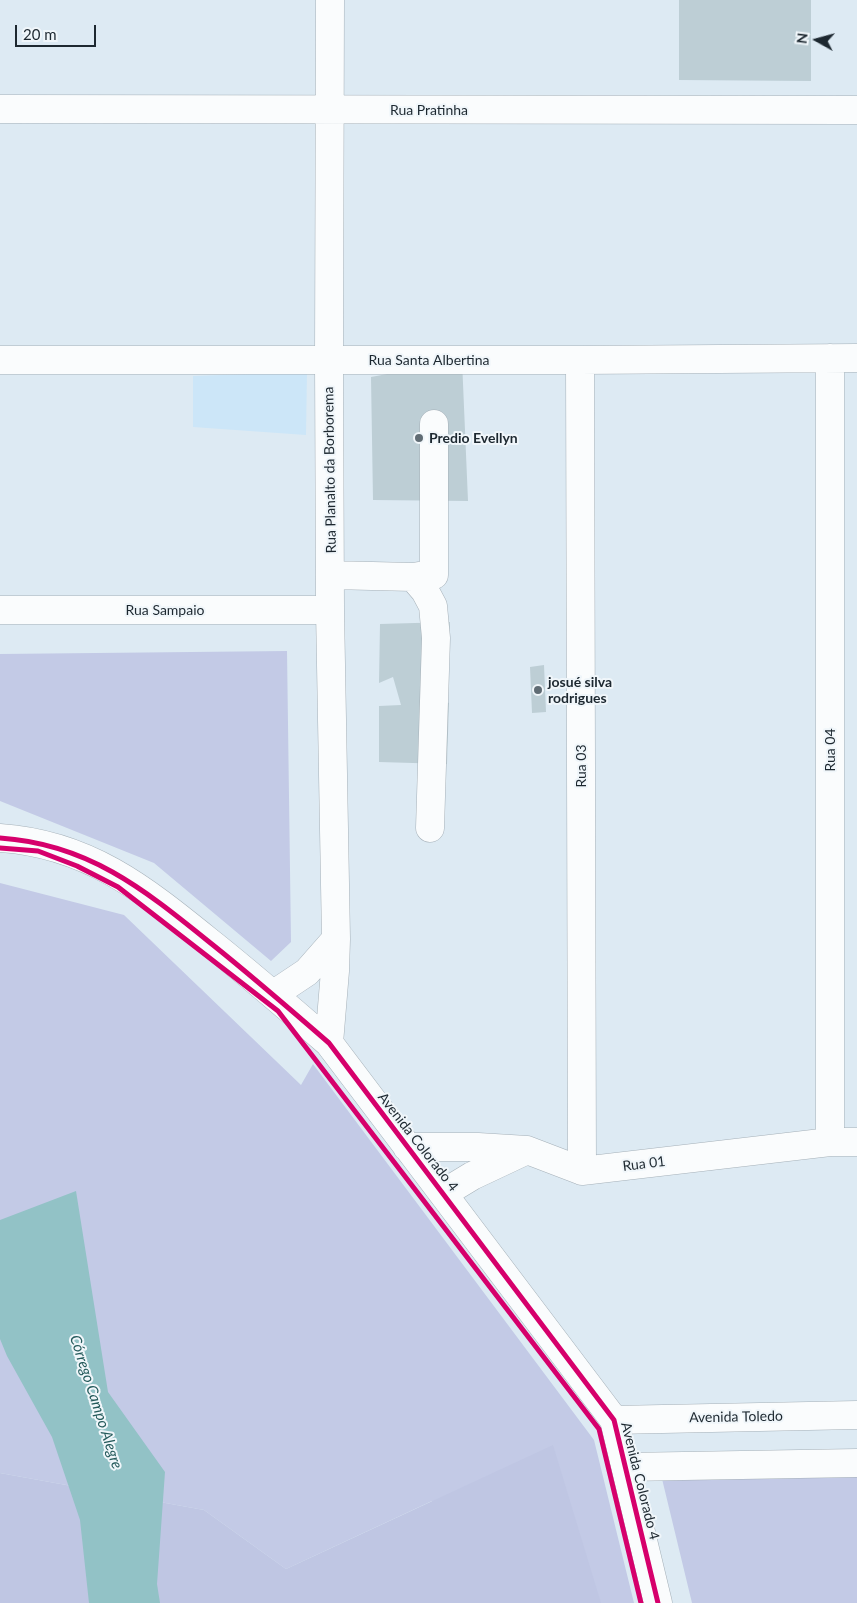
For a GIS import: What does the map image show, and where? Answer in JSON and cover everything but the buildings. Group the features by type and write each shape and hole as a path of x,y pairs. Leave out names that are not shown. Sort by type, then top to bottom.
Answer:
{"street":[{"name":"Rua Planalto da Borborema","path":"329,1043 336,939 330,610 330,0"},
{"name":"Rua Pratinha","path":"0,110 857,110"},
{"name":"Rua 04","path":"830,358 830,1142"},
{"name":"Rua Santa Albertina","path":"0,360 857,358"},
{"name":"Rua 03","path":"580,360 582,1171"},
{"path":"331,575 413,577 434,575 434,424"},
{"path":"413,577 425,591 433,606 436,638 430,828"},
{"name":"Rua Sampaio","path":"0,610 330,610"},
{"name":"Avenida Colorado 4","path":"0,838 36,842 75,853 124,877 178,917 274,994 329,1043 614,1420 658,1603"},
{"path":"274,994 307,972 336,939"},
{"name":"Rua 01","path":"407,1147 478,1147 527,1150 582,1171 830,1142 857,1142"},
{"path":"444,1193 480,1172 527,1150"},
{"name":"Avenida Toledo","path":"614,1420 857,1415"},
{"path":"626,1467 857,1463"}],"shaded area":[{"path":"307,372 306,435 193,427 193,376"},
{"path":"287,651 291,942 271,961 154,863 0,801 0,654"},
{"path":"0,883 124,915 301,1085 313,1064 594,1440 634,1603 461,1603 432,1501 286,1569 204,1510 0,1473"},
{"path":"553,1445 601,1603 0,1603 0,1473 204,1510 286,1569"},
{"path":"857,1452 857,1603 692,1603 656,1454"}],"water":[{"name":"Córrego Campo Alegre","path":"76,1191 108,1392 165,1472 157,1584 160,1603 89,1603 80,1520 52,1437 7,1356 0,1339 0,1220"}],"cycle path":[{"path":"0,838 32,842 62,850 89,860 140,889 257,981 329,1043 614,1420 658,1603"},
{"path":"0,848 38,851 77,866 118,887 278,1011 599,1429 641,1603"}],"place":[{"name":"Predio Evellyn","path":"419,438"},
{"name":"josué silva rodrigues","path":"538,690"}]}
